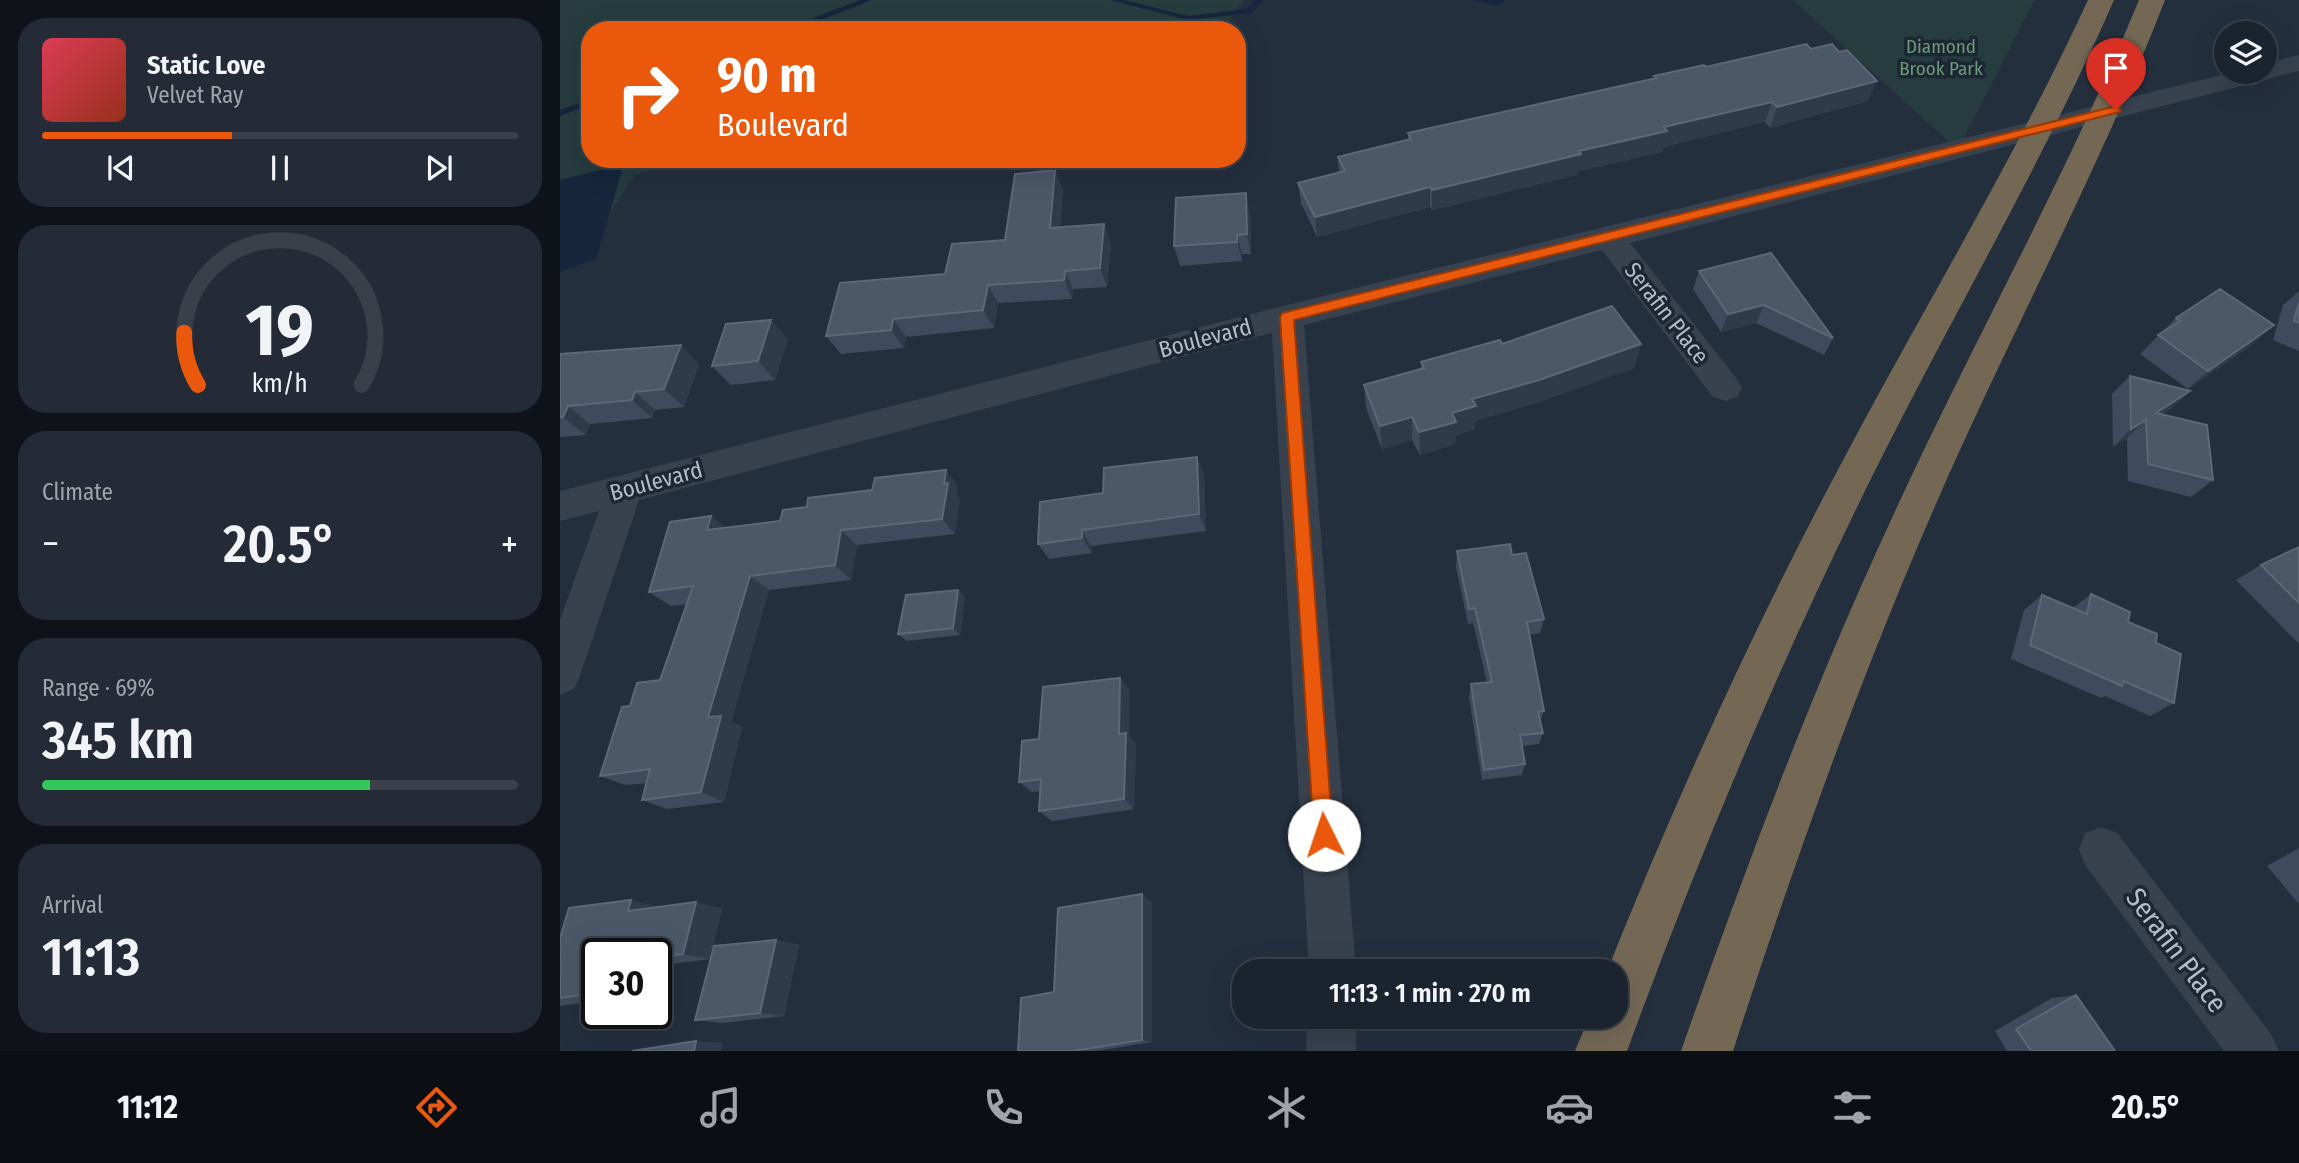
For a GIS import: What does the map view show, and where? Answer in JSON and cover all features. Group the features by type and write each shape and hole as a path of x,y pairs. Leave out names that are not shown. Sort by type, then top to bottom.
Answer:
{"highway":[{"path":"1628,984 1706,789 1777,634 1872,441 2068,74 2101,0"},
{"path":"1707,1051 1783,839 1894,556 1944,446 2116,90 2152,0"},
{"path":"1601,1051 1610,1029"}],"street":[{"name":"Boulevard","path":"560,506 1287,317 2299,63"},
{"name":"Serafin Place","path":"1609,238 1725,388"},
{"path":"1287,317 1332,959"},
{"path":"560,676 625,489"},
{"name":"Serafin Place","path":"2101,849 2254,1051"},
{"path":"1331,1051 1332,1029"}],"green space":[{"path":"560,0 1244,0 1229,21 581,21 581,168 656,168 634,176 580,258 560,265"},
{"name":"Diamond Brook Park","path":"1793,0 2034,0 1958,150"}],"water":[{"path":"608,168 623,168 596,259 560,272 560,180"}],"building":[{"path":"1806,44 1811,49 1832,44 1839,52 1847,50 1877,81 1777,107 1772,102 1664,127 1667,131 1579,151 1581,154 1432,190 1430,187 1315,217 1298,183 1345,171 1338,157 1411,139 1408,133"},
{"path":"1055,170 1050,228 1104,224 1100,268 1065,271 1064,280 988,285 983,310 893,319 891,330 826,336 840,283 945,274 952,244 1005,240 1015,174"},
{"path":"1246,193 1247,234 1237,235 1237,242 1174,246 1176,198"},
{"path":"1771,253 1833,338 1764,305 1728,314 1699,271"},
{"path":"2220,289 2274,325 2208,371 2158,335 2180,321 2176,318"},
{"path":"2299,303 2299,323 2294,321"},
{"path":"1612,306 1641,344 1539,380 1472,399 1476,406 1452,413 1456,422 1419,432 1412,417 1380,426 1364,385 1424,368 1421,362 1500,340 1502,344"},
{"path":"771,320 758,361 712,366 726,324"},
{"path":"681,345 664,389 635,392 632,400 568,406 563,417 560,417 560,354"},
{"path":"2130,376 2190,391 2156,413 2207,425 2213,480 2148,464 2146,420 2131,429"},
{"path":"1197,457 1199,514 1082,530 1082,538 1038,544 1040,502 1103,493 1104,468"},
{"path":"946,470 944,484 948,483 942,519 841,530 835,565 750,576 708,717 721,716 701,792 642,800 650,769 600,776 622,707 630,706 637,683 660,680 693,586 649,592 670,522 711,516 707,530 780,521 783,510 807,507 808,498 872,490 875,478"},
{"path":"1510,544 1512,555 1526,553 1544,619 1527,622 1544,711 1538,712 1543,733 1520,735 1525,764 1484,770 1471,684 1492,682 1475,608 1469,609 1457,551"},
{"path":"2299,547 2299,603 2261,565"},
{"path":"958,590 953,628 898,634 906,595"},
{"path":"2091,594 2130,612 2128,622 2157,634 2156,643 2181,654 2174,703 2123,681 2122,686 2030,645 2042,595 2087,614"},
{"path":"1120,678 1119,734 1126,733 1124,799 1039,811 1041,779 1019,782 1022,741 1039,739 1043,687"},
{"path":"1142,894 1142,1040 1073,1051 1018,1051 1021,998 1054,992 1058,908"},
{"path":"631,900 628,911 696,902 683,954 672,955 672,938 581,938 581,995 560,998 560,938 569,908"},
{"path":"776,940 760,1013 695,1020 714,946"},
{"path":"2076,995 2115,1051 2031,1051 2016,1029"},
{"path":"696,1041 694,1051 632,1051"}],"waterway":[{"path":"811,21 868,0"},
{"path":"1114,0 1188,18 1249,11 1259,0"},
{"path":"1476,0 1496,3 1502,0"},
{"path":"560,113 581,105"}],"route":[{"path":"1324,835 1287,317 2116,110"}]}
